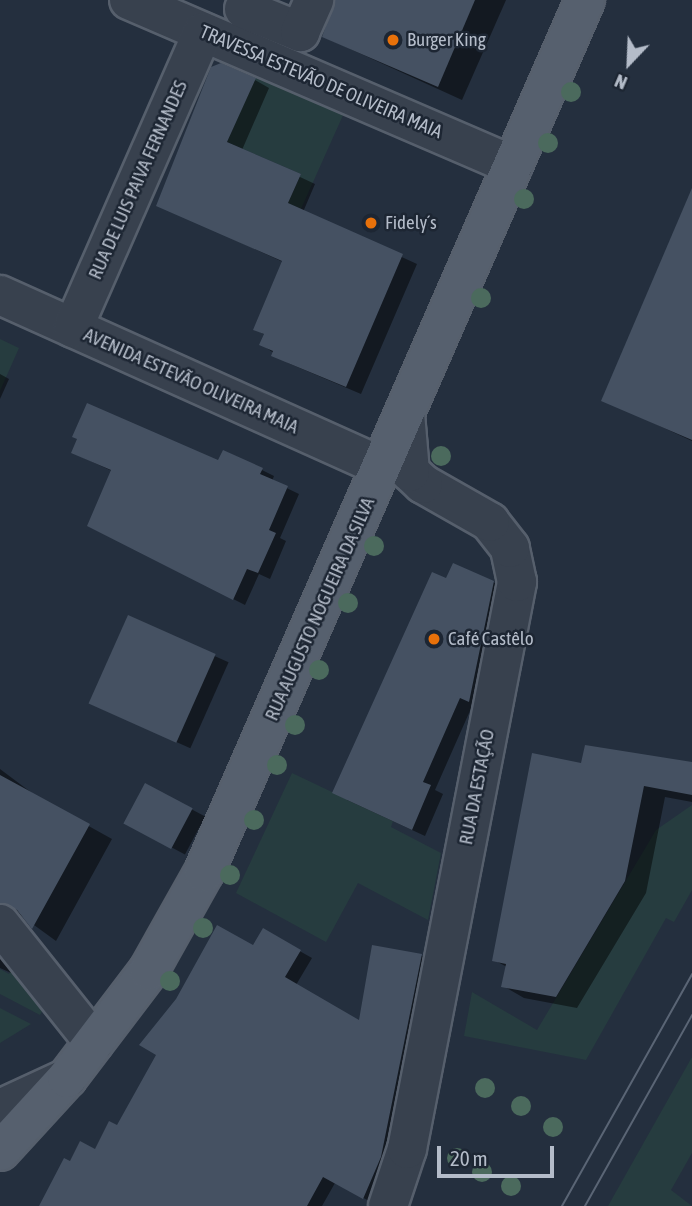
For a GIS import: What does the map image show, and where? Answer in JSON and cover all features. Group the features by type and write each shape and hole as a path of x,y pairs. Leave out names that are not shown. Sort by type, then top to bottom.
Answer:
{"main road":[{"name":"RUA AUGUSTO NOGUEIRA DA SILVA","path":"0,1151 66,1078 149,970 204,872 580,14 606,0"}],"street":[{"name":"TRAVESSA ESTEVÃO DE OLIVEIRA MAIA","path":"129,0 513,165"},
{"path":"244,9 300,32 314,0"},
{"name":"RUA DE LUIS PAIVA FERNANDES","path":"73,328 203,32"},
{"name":"AVENIDA ESTEVÃO OLIVEIRA MAIA","path":"0,295 382,467"},
{"name":"RUA DA ESTAÇÃO","path":"388,1206 407,1149 516,582 510,548 490,522 423,484 410,471 405,414"},
{"path":"0,924 94,1042"},
{"path":"0,1109 66,1078"}],"green space":[{"path":"256,76 344,113 301,209 288,203 301,174 227,142"},
{"path":"0,339 19,348 0,391"},
{"path":"292,773 393,821 391,827 441,853 428,920 358,883 326,942 236,893"},
{"path":"692,805 692,890 674,922 666,918 586,1060 464,1036 472,992 537,1030 656,830"},
{"path":"14,964 45,1007 40,1015 0,994 0,969 9,974"},
{"path":"0,1008 31,1024 0,1043"},
{"path":"692,1057 692,1153 671,1190 692,1206 608,1206"}],"building":[{"name":"Burger King","path":"335,0 475,0 438,87 322,37"},
{"path":"221,63 256,78 227,142 301,174 288,203 403,254 346,387 271,356 273,351 259,345 264,334 253,330 282,261 156,206 211,67"},
{"path":"692,188 692,440 601,401"},
{"path":"87,403 218,460 223,450 263,468 260,474 288,486 269,530 276,533 258,573 247,569 233,600 87,526 111,470 71,453 77,439 72,437"},
{"path":"453,563 494,581 469,702 460,698 423,782 431,785 412,830 332,793 432,572 446,578"},
{"path":"128,615 216,654 176,743 89,704"},
{"path":"585,745 692,762 692,795 644,786 625,881 556,997 501,987 506,964 492,961 532,753 581,763"},
{"path":"0,775 90,824 32,929 17,910 0,903"},
{"path":"145,783 193,808 171,849 123,824"},
{"path":"217,925 253,945 263,928 301,950 285,977 359,1020 372,945 422,954 381,1157 363,1199 323,1177 307,1206 39,1206 64,1158 70,1161 80,1141 95,1149 109,1121 117,1125 156,1055 139,1045 176,999"}],"tram line":[{"path":"562,1206 692,974"},
{"path":"585,1206 692,1015"}],"place":[{"name":"Burger King","path":"393,40"},
{"name":"Fidely´s","path":"371,223"},
{"name":"Café Castêlo","path":"434,639"}]}
